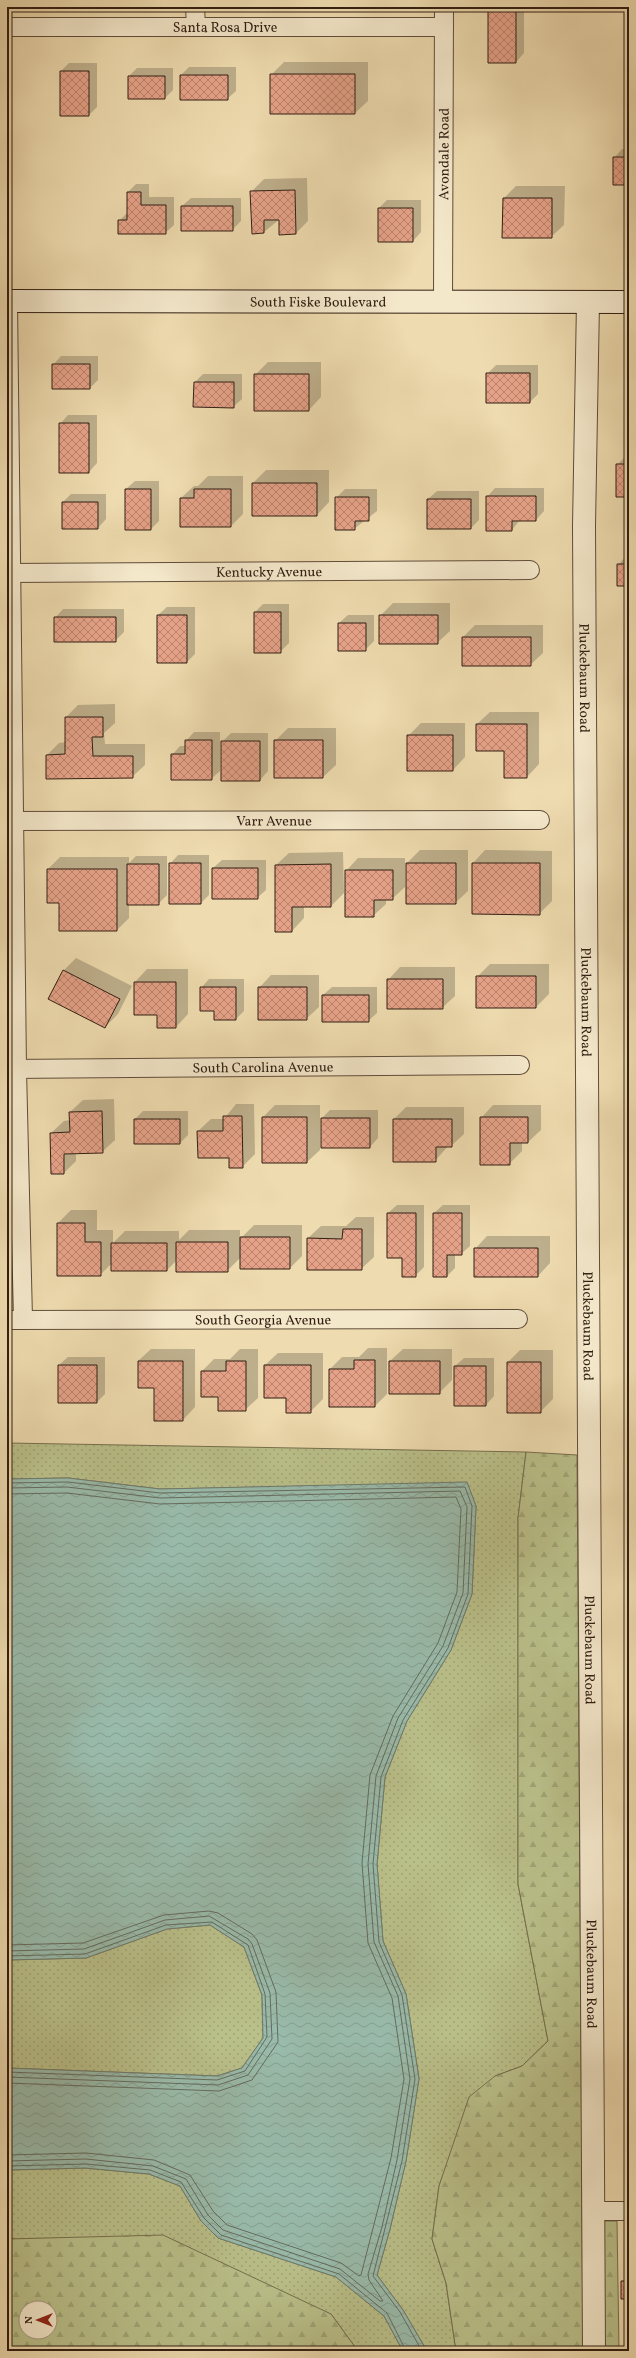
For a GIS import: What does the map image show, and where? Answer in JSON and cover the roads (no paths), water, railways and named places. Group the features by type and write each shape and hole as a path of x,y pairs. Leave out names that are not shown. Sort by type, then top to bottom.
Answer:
{"street":[{"path":"196,7 196,27"},
{"name":"Avondale Road","path":"443,302 444,7"},
{"name":"Santa Rosa Drive","path":"7,27 444,27"},
{"path":"7,301 15,1320"},
{"name":"South Fiske Boulevard","path":"7,301 629,302"},
{"name":"Pluckebaum Road","path":"588,302 584,534 592,2211 594,2351"},
{"name":"Kentucky Avenue","path":"10,573 530,570"},
{"name":"Varr Avenue","path":"11,821 540,820"},
{"name":"South Carolina Avenue","path":"12,1070 520,1065"},
{"name":"South Georgia Avenue","path":"15,1320 518,1320"},
{"path":"592,2211 629,2211"}],"water":[{"path":"68,1478 160,1489 467,1482 476,1506 472,1594 451,1650 407,1721 385,1777 377,1864 383,1941 406,1994 419,2079 406,2161 390,2229 377,2275 403,2310 427,2351 403,2351 384,2316 336,2277 218,2238 201,2221 180,2186 149,2174 85,2168 7,2170 7,2068 217,2076 242,2068 263,2038 262,1995 244,1947 210,1925 167,1929 86,1958 7,1960 7,1479"}]}
